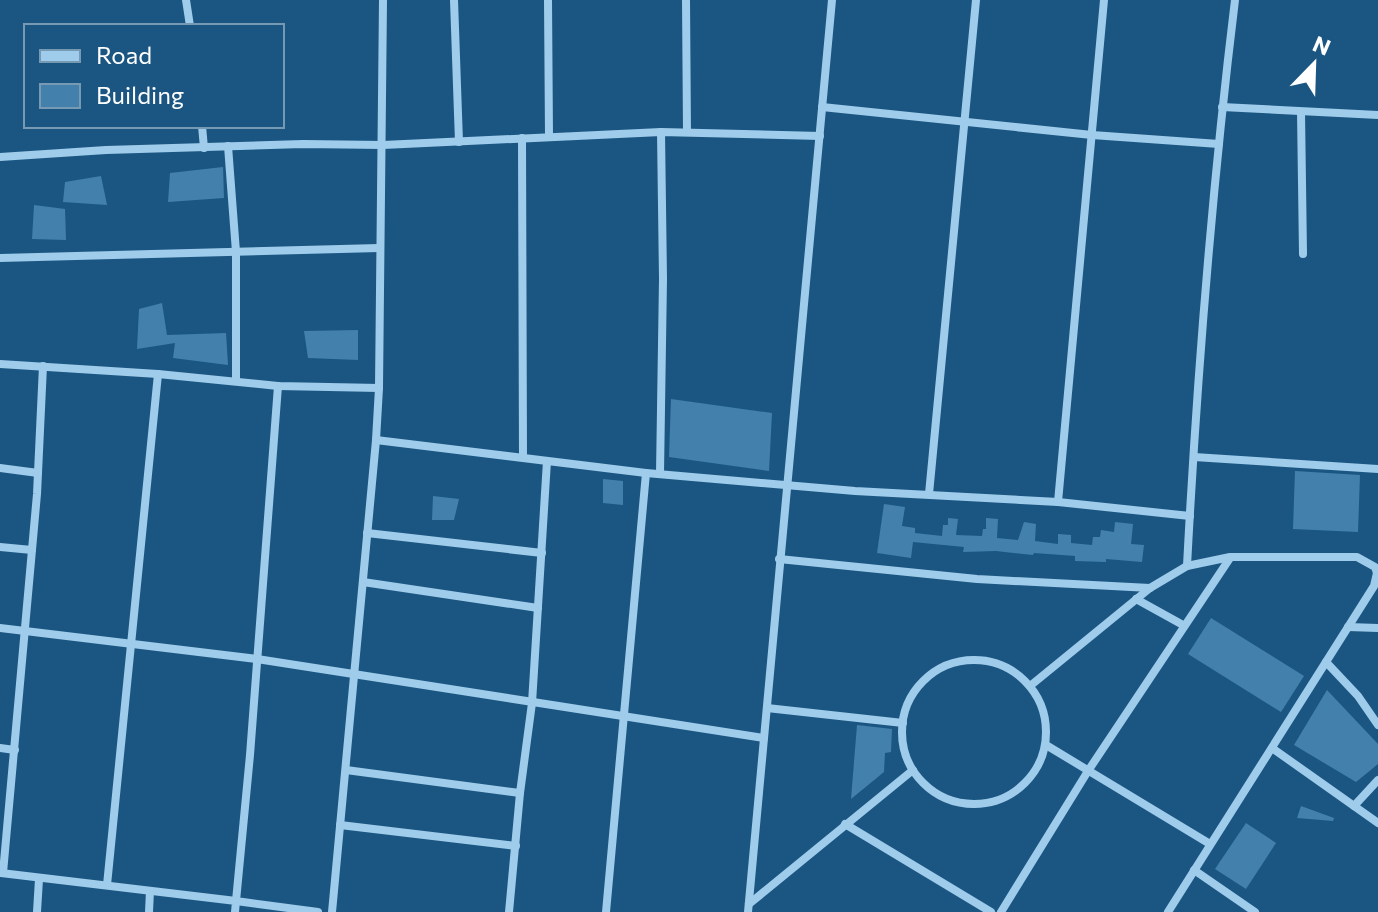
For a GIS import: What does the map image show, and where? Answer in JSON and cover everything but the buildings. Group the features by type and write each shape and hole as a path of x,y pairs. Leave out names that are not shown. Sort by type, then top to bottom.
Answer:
{"street":[{"path":"186,0 190,24"},
{"path":"332,912 379,388 383,0"},
{"path":"454,0 459,142"},
{"path":"548,0 549,136"},
{"path":"686,0 687,132"},
{"path":"749,908 832,0"},
{"path":"929,494 976,0"},
{"path":"1058,502 1104,0"},
{"path":"1187,566 1222,107 1235,0"},
{"path":"822,107 1092,135 1219,144"},
{"path":"1222,107 1378,115"},
{"path":"1301,112 1303,254"},
{"path":"202,128 204,148"},
{"path":"660,473 663,279 661,132"},
{"path":"0,157 106,150 383,145 661,132 820,136"},
{"path":"522,138 523,457"},
{"path":"228,146 236,252 236,381"},
{"path":"0,258 379,248"},
{"path":"0,364 158,374 278,386 379,388"},
{"path":"43,366 26,631 2,873 318,912"},
{"path":"107,885 158,374"},
{"path":"235,912 278,386"},
{"path":"376,440 646,473 855,491 1058,502 1190,516"},
{"path":"1194,457 1378,469"},
{"path":"509,912 532,703 547,461"},
{"path":"0,468 38,473"},
{"path":"606,912 646,473"},
{"path":"367,533 542,553"},
{"path":"0,547 32,550"},
{"path":"1001,912 1088,771 1230,557"},
{"path":"1030,686 1150,588 1187,566 1230,557 1357,557 1377,565 1374,586 1168,912"},
{"path":"779,559 977,579 1150,588"},
{"path":"363,582 538,608"},
{"path":"1136,599 1183,625"},
{"path":"1348,627 1378,628"},
{"path":"0,628 257,659 764,738"},
{"path":"982,660 1017,673 1030,686 1044,714 1046,745 1039,765 1026,783 1009,796 988,803 967,804 946,798 927,787 913,770 904,747 903,723 907,705 929,675 945,666 982,660"},
{"path":"1326,662 1358,696 1378,725"},
{"path":"767,708 903,723"},
{"path":"1046,745 1210,844"},
{"path":"0,748 15,750"},
{"path":"1272,748 1378,823"},
{"path":"346,770 520,793"},
{"path":"749,908 845,824 913,770"},
{"path":"1354,806 1378,780"},
{"path":"845,824 991,912"},
{"path":"340,825 516,846"},
{"path":"1194,870 1255,912"},
{"path":"37,912 39,879"},
{"path":"149,912 150,891"}]}
